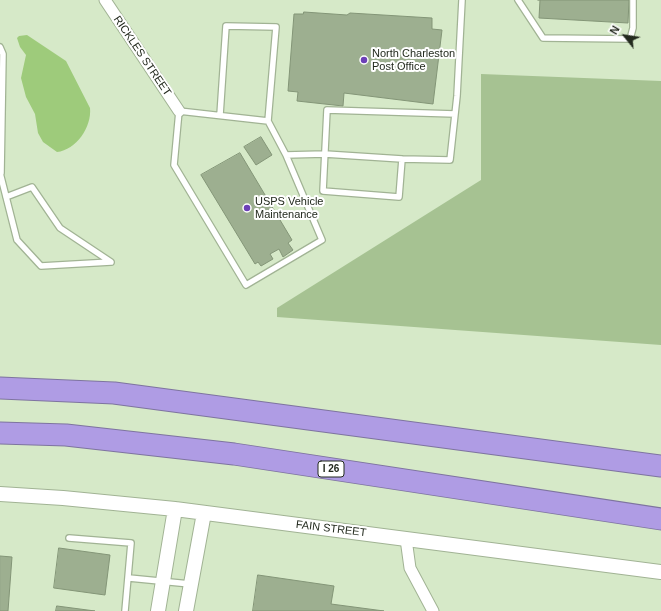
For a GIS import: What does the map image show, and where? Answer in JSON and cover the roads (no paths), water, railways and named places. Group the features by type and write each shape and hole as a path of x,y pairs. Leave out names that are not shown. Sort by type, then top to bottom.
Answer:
{"highway":[{"path":"0,388 114,393 661,466"},
{"name":"I 26","path":"0,433 66,435 234,454 661,519"}],"street":[{"name":"RICKLES STREET","path":"106,0 179,111"},
{"name":"FAIN STREET","path":"0,494 63,498 175,509 661,572"},
{"path":"158,611 175,509"},
{"path":"186,611 204,513"},
{"path":"406,539 410,568 433,611"}],"lane":[{"path":"286,155 325,154 402,159 450,160 455,114 462,0"},
{"path":"518,0 543,38 630,39 633,28 633,0"},
{"path":"220,115 226,26 276,27 268,121 286,155 322,240 246,285 174,165 179,111 268,121"},
{"path":"0,47 3,54 1,173 6,197 17,240 41,266 112,262 60,228 32,186 6,197"},
{"path":"402,159 399,197 323,191 327,110 455,114"},
{"path":"69,538 131,543 125,611"},
{"path":"129,578 191,584"}],"place":[{"name":"North Charleston Post Office","path":"364,60"},
{"name":"USPS Vehicle Maintenance","path":"247,208"}]}
